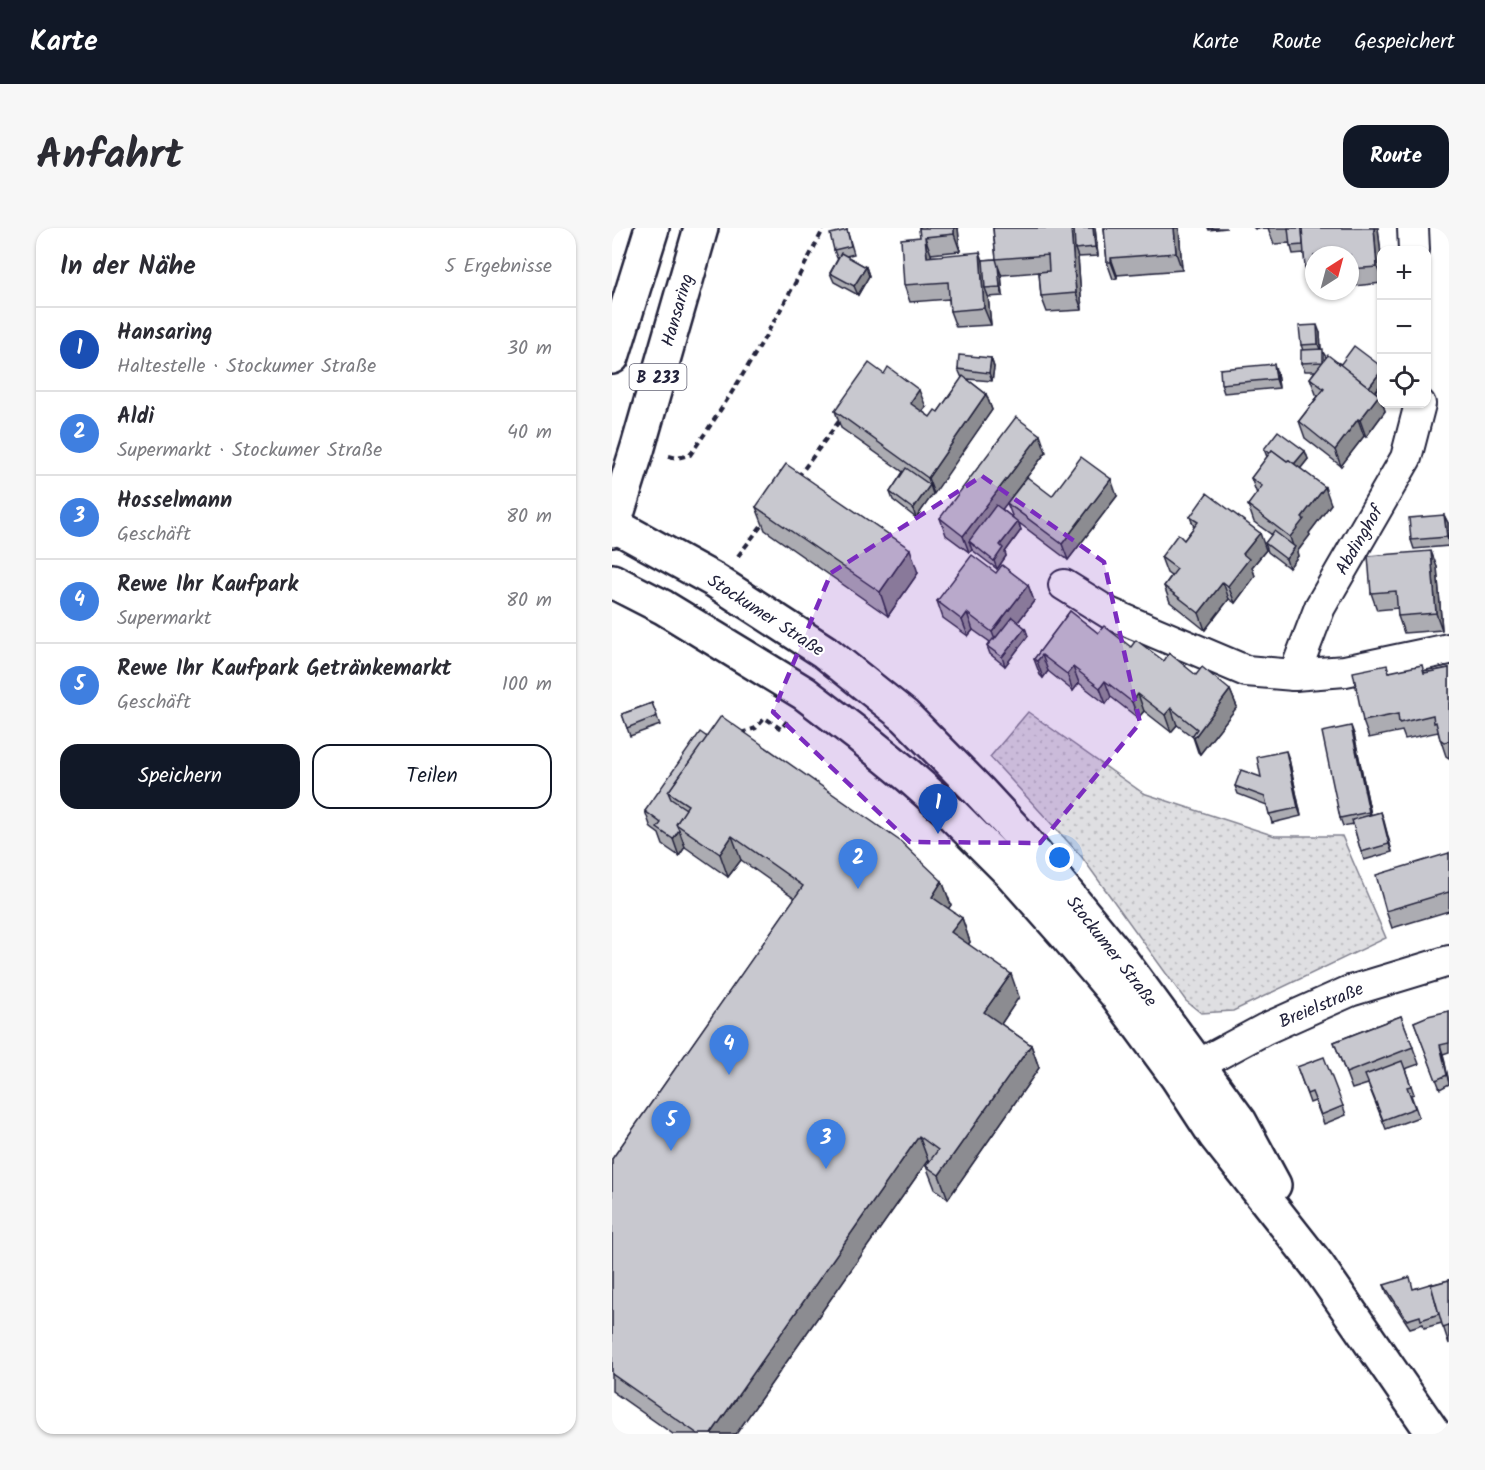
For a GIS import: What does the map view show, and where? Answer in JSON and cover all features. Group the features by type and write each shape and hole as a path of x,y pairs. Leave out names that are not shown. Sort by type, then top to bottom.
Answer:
{"main road":[{"name":"B 233","path":"612,357 652,228"},
{"name":"Hansaring","path":"613,526 701,228"},
{"name":"Stockumer Straße","path":"613,526 714,580 825,652 905,716 978,790 1016,831 1119,957 1240,1122 1318,1266"},
{"name":"Stockumer Straße","path":"612,581 663,607 804,693 876,749 953,815 1009,871 1116,994 1177,1077 1215,1135 1318,1266 1434,1434"}],"street":[{"path":"1413,228 1414,246"},
{"name":"Abdinghof","path":"1294,675 1320,607 1406,458 1419,408"},
{"path":"1064,585 1109,613 1246,671 1294,675 1345,671 1449,649"},
{"name":"Breielstraße","path":"1198,1065 1265,1029 1350,991 1449,960"}],"path":[{"path":"659,454 677,458 690,455 751,362 824,228"},
{"path":"792,485 840,420"},
{"path":"736,559 771,513"},
{"path":"739,733 756,728 765,718 781,729 794,713"}],"highlighted area":[{"path":"982,476 1104,562 1140,723 1040,843 910,842 773,712 831,573"}],"shaded area":[{"path":"1028,712 1143,793 1275,836 1342,836 1386,938 1233,1011 1201,1013 1186,1001 1081,856 990,757"}],"building":[{"path":"919,228 954,228 954,234 925,237 927,257 980,252 984,308 950,311 948,282 904,285 901,239 920,237"},
{"path":"993,228 1071,228 1076,293 1041,296 1039,272 1049,271 1048,255 996,259"},
{"path":"1074,228 1093,228 1095,247 1075,249"},
{"path":"1104,228 1174,228 1176,253 1111,258 1111,262 1107,262"},
{"path":"1288,228 1302,228 1303,245 1290,246"},
{"path":"1302,228 1374,228 1377,267 1359,268 1359,246 1305,246 1305,267"},
{"path":"847,230 851,246 834,250 830,234"},
{"path":"841,253 866,267 854,286 830,273"},
{"path":"996,259 1000,287 985,288 983,260"},
{"path":"1317,325 1318,344 1301,345 1299,326"},
{"path":"1354,346 1377,363 1377,377 1369,387 1340,365"},
{"path":"1323,349 1323,362 1301,363 1301,350"},
{"path":"959,355 991,358 989,373 958,369"},
{"path":"1328,355 1377,393 1377,398 1335,450 1299,421 1324,389 1310,378"},
{"path":"869,363 884,374 888,367 919,390 910,403 930,417 935,410 938,412 963,376 986,394 928,478 835,411"},
{"path":"1274,364 1276,379 1221,384 1220,369"},
{"path":"1016,417 1040,435 963,536 940,518"},
{"path":"1278,431 1305,451 1294,464 1272,450 1270,453 1264,449"},
{"path":"1272,450 1325,487 1290,537 1248,505 1262,486 1251,478"},
{"path":"1081,457 1111,479 1062,544 1007,503 1027,477 1052,496"},
{"path":"786,464 910,549 880,592 756,507"},
{"path":"906,468 930,485 913,509 890,492"},
{"path":"1207,493 1260,533 1243,554 1249,559 1228,586 1223,582 1199,613 1164,586 1177,569 1161,557 1178,534 1184,540 1198,522 1190,517"},
{"path":"996,505 1018,522 1000,545 1003,548 994,561 969,541"},
{"path":"1444,515 1447,537 1411,540 1409,518"},
{"path":"1274,531 1295,547 1286,559 1265,543"},
{"path":"1431,551 1436,613 1398,616 1396,591 1371,593 1368,556"},
{"path":"972,555 996,573 1002,565 1028,585 992,632 967,613 962,620 937,601"},
{"path":"1070,611 1098,633 1104,626 1131,647 1136,640 1164,661 1169,653 1196,675 1202,667 1230,690 1194,738 1192,736 1197,729 1171,708 1165,715 1138,694 1132,702 1105,681 1100,688 1073,667 1067,674 1042,655 1037,661 1034,659"},
{"path":"1012,617 1025,628 1002,657 987,646"},
{"path":"1387,665 1389,672 1422,665 1424,673 1449,668 1449,741 1444,742 1440,739 1433,715 1399,723 1398,714 1363,721 1353,672"},
{"path":"652,703 657,716 627,728 622,714"},
{"path":"721,716 900,841 942,881 932,897 962,918 951,932 1011,974 984,1012 1031,1045 939,1175 926,1166 938,1150 919,1136 711,1434 698,1434 612,1374 612,1159 803,886 732,836 720,854 676,824 688,805 668,792"},
{"path":"1351,726 1369,812 1340,818 1322,732"},
{"path":"700,732 707,737 668,792 671,799 686,809 676,824 679,830 673,839 657,828 661,823 645,811"},
{"path":"1286,751 1298,808 1269,814 1265,797 1235,786 1241,770 1261,777 1257,757"},
{"path":"1381,812 1389,844 1361,852 1352,820"},
{"path":"1449,853 1449,892 1386,911 1376,875"},
{"path":"1449,1011 1449,1043 1440,1045 1447,1075 1436,1080 1414,1022"},
{"path":"1401,1016 1413,1047 1346,1073 1334,1042"},
{"path":"1324,1057 1343,1106 1321,1115 1312,1092 1307,1094 1297,1067"},
{"path":"1402,1061 1411,1086 1407,1087 1415,1108 1383,1120 1365,1075"},
{"path":"1410,1277 1413,1289 1433,1283 1431,1285 1439,1314 1421,1320 1420,1316 1407,1320 1384,1285"},
{"path":"1449,1280 1449,1326 1443,1328 1431,1285"}],"place":[{"name":"Hansaring","path":"938,834"},
{"name":"Aldi","path":"858,889"},
{"name":"Rewe Ihr Kaufpark","path":"729,1075"},
{"name":"Rewe Ihr Kaufpark Getränkemarkt","path":"671,1151"},
{"name":"Hosselmann","path":"826,1169"}]}
